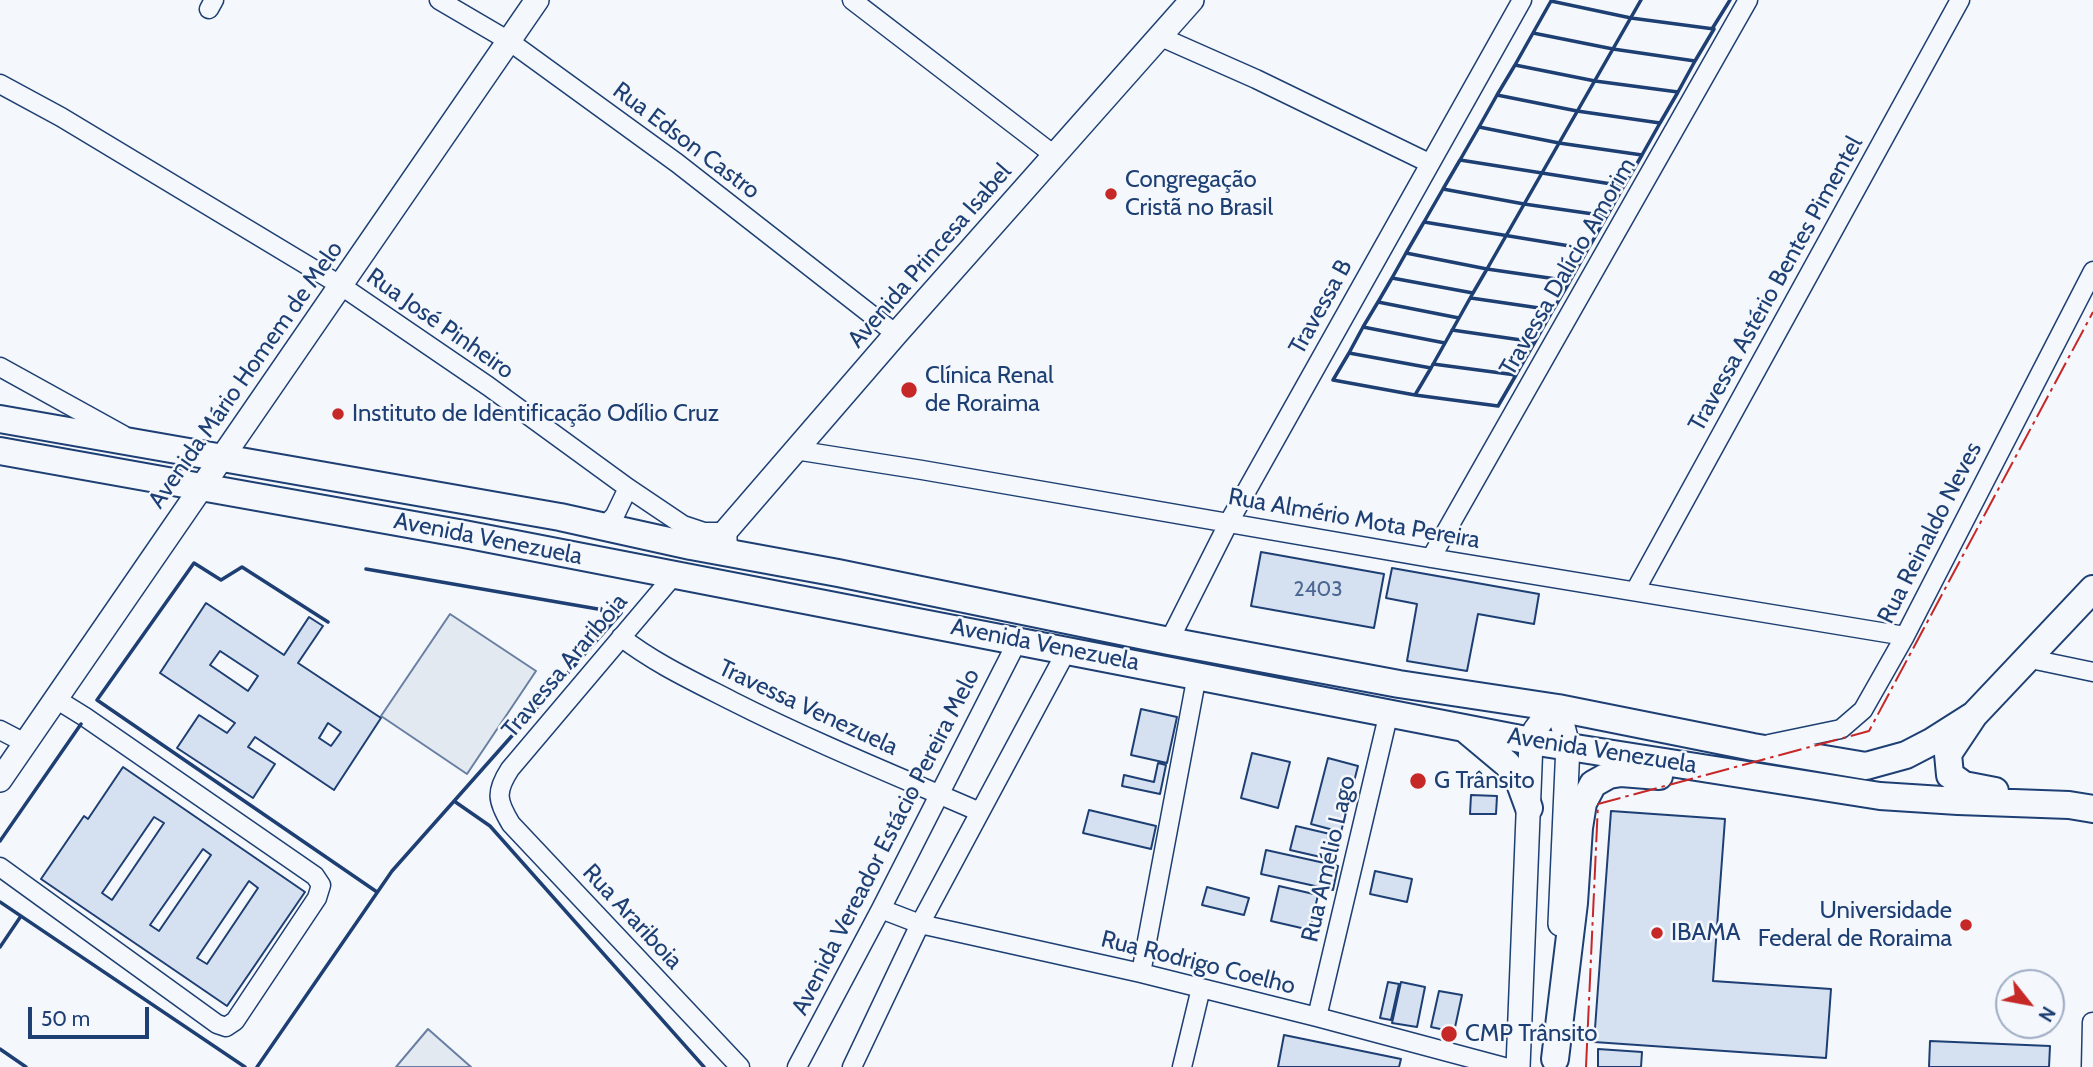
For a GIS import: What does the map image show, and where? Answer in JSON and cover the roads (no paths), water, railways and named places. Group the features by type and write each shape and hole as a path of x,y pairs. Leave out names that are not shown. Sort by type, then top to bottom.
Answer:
{"highway":[{"name":"Avenida Venezuela","path":"0,419 604,527 729,543 838,573 1169,640 1399,684 1555,708 1866,766 1906,755 1974,715"},
{"name":"Avenida Venezuela","path":"0,452 477,536 1531,741 1880,796 2081,807"},
{"path":"477,536 454,526 454,517 459,509 486,504"},
{"path":"821,603 839,601 847,592 847,584 838,573"},
{"path":"2081,807 1964,785 1950,775 1948,754 1974,715 2093,589"},
{"path":"1463,726 1507,764 1518,778 1529,808"},
{"path":"1554,1063 1574,903 1581,811 1593,784 1609,775 1620,773 1880,796"}],"main road":[{"name":"Avenida Mário Homem de Melo","path":"0,780 537,0"},
{"name":"Avenida Princesa Isabel","path":"729,543 795,450 1192,0"},
{"path":"1518,1067 1531,741 1535,730 1555,708 1568,745 1554,1063"}],"street":[{"name":"Rua Edson Castro","path":"439,0 509,40 677,163 896,334"},
{"path":"852,0 1054,155"},
{"name":"Travessa B","path":"1169,640 1229,522 1522,0"},
{"name":"Travessa Dalício Amorim","path":"1431,558 1748,0"},
{"name":"Travessa Astério Bentes Pimentel","path":"1635,591 1960,0"},
{"path":"1161,37 1429,163"},
{"name":"Rua José Pinheiro","path":"0,84 61,117 340,285 683,525 729,543"},
{"name":"Rua Reinaldo Neves","path":"1753,747 1841,729 1863,710 1905,636 2093,271"},
{"path":"0,367 141,445"},
{"name":"Rua Almério Mota Pereira","path":"795,450 1905,636"},
{"path":"604,527 615,515 628,488"},
{"name":"Travessa Araribóia","path":"499,794 501,782 510,769 675,574"},
{"name":"Travessa Venezuela","path":"621,637 635,648 764,717 980,812"},
{"name":"Avenida Vereador Estácio Pereira Melo","path":"797,1067 1018,640"},
{"path":"852,1067 920,925 1067,650"},
{"path":"2026,658 2093,672"},
{"path":"1141,973 1197,675"},
{"path":"0,867 217,1024 226,1027 235,1021 317,898 321,885 315,876 56,699"},
{"name":"Rua Amélio Lago","path":"1317,1017 1389,712"},
{"path":"0,730 25,743"},
{"name":"Rua Arariboia","path":"499,794 500,807 511,824 740,1067"},
{"name":"Rua Rodrigo Coelho","path":"881,909 920,925 1141,973 1504,1067"},
{"path":"1182,1067 1200,988"},
{"path":"2091,1067 2092,1022"}],"place":[{"name":"Congregação Cristã no Brasil","path":"1111,194"},
{"name":"Clínica Renal de Roraima","path":"909,390"},
{"name":"Instituto de Identificação Odílio Cruz","path":"338,414"},
{"name":"G Trânsito","path":"1418,781"},
{"name":"Universidade Federal de Roraima","path":"1966,925"},
{"name":"IBAMA","path":"1657,933"},
{"name":"CMP Trânsito","path":"1449,1034"}]}
